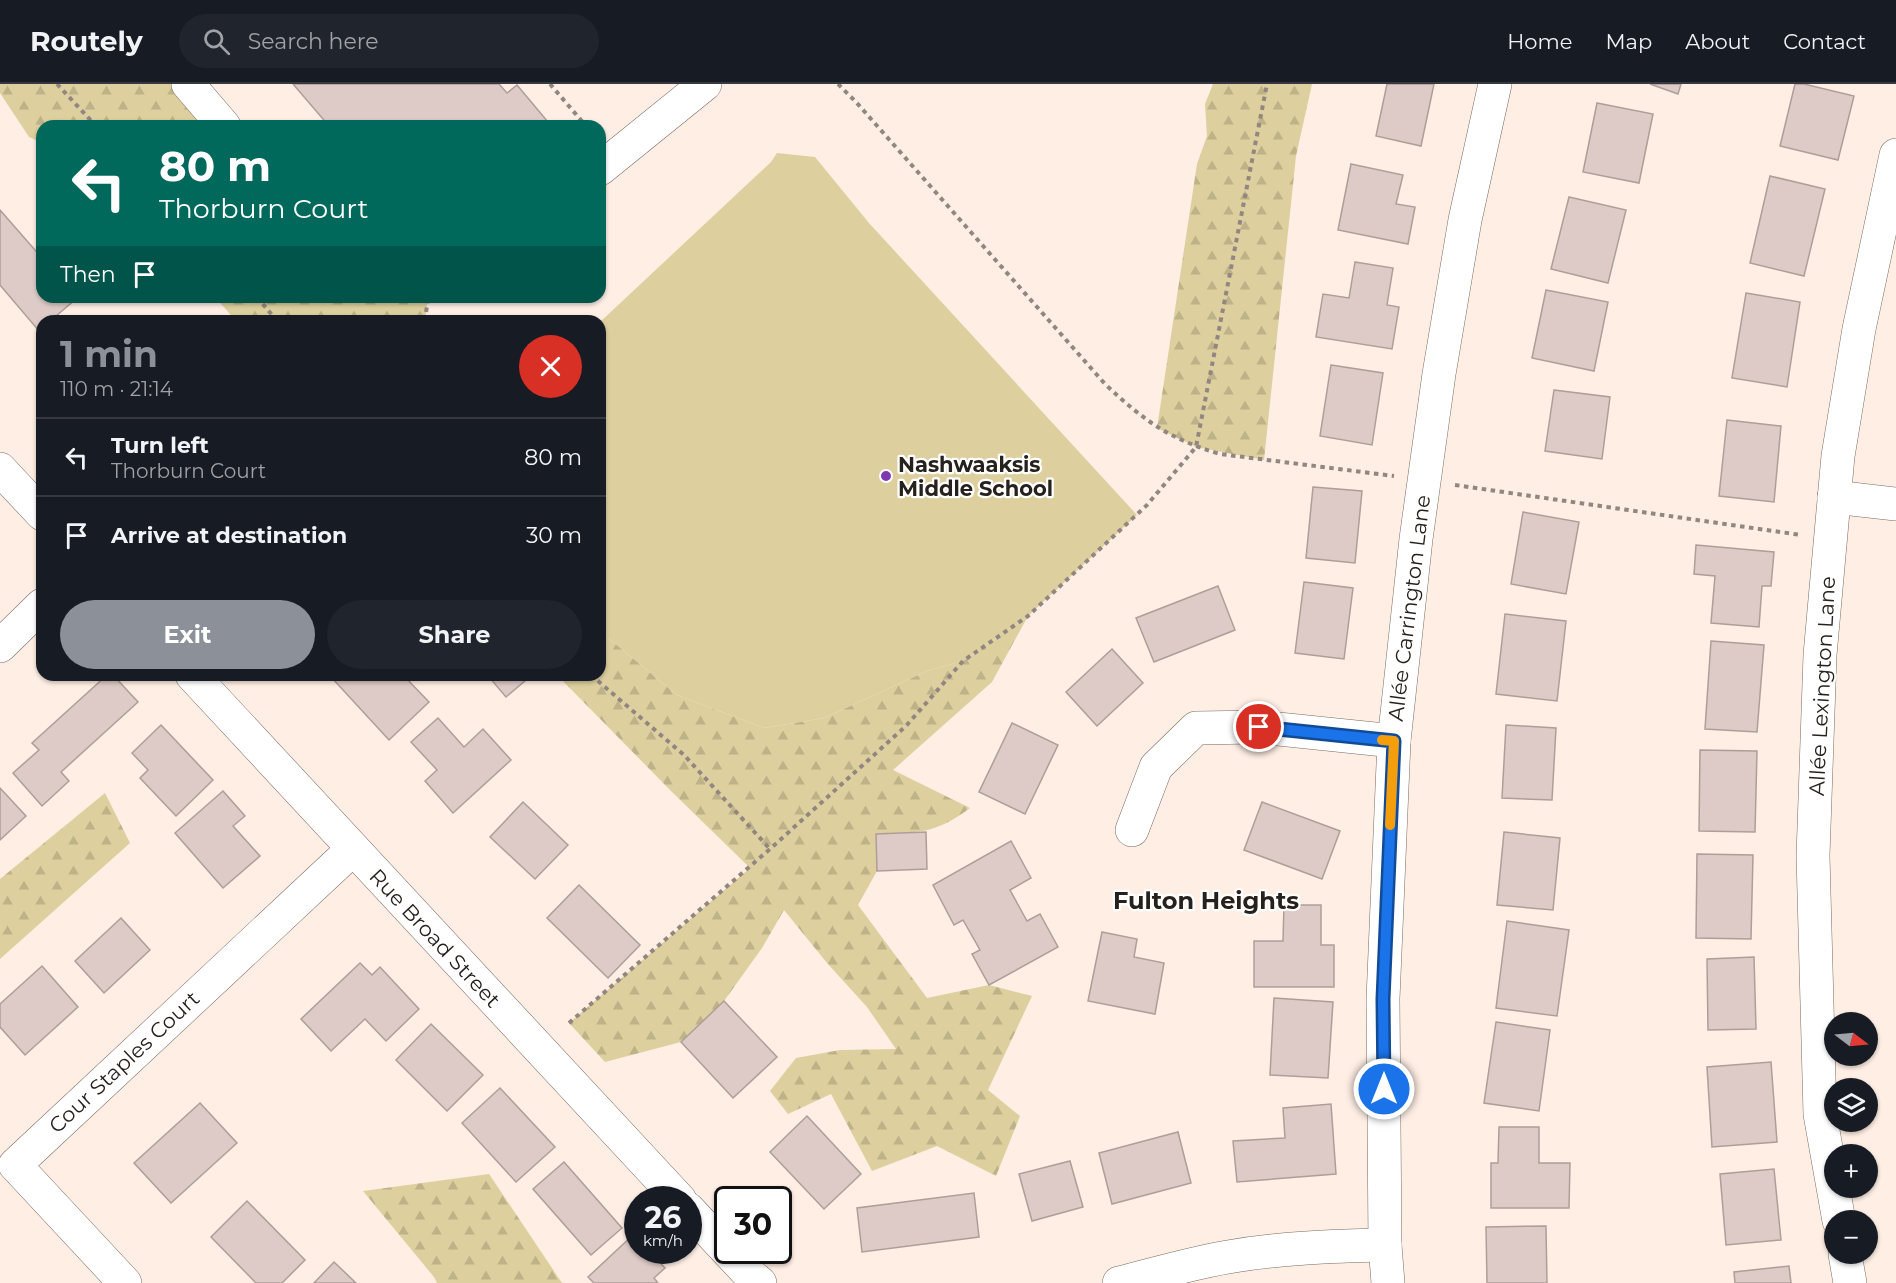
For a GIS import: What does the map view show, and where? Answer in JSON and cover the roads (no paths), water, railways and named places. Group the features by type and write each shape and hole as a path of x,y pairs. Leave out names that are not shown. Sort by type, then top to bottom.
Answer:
{"street":[{"path":"188,84 219,120"},
{"path":"606,164 705,84"},
{"name":"Allée Carrington Lane","path":"1388,1283 1385,1245 1383,999 1394,741 1416,539 1438,374 1466,220 1495,84"},
{"name":"Allée Lexington Lane","path":"1837,1210 1820,1114 1813,856 1820,655 1839,456 1859,329 1896,155"},
{"path":"0,469 36,508"},
{"path":"1834,497 1896,504"},
{"path":"0,646 36,611"},
{"name":"Rue Broad Street","path":"198,681 667,1186"},
{"path":"1132,830 1156,767 1196,728 1259,727 1394,741"},
{"name":"Cour Staples Court","path":"125,1283 15,1164 353,849"},
{"path":"702,1224 760,1283"},
{"path":"1119,1283 1226,1257 1264,1251 1385,1245"},
{"path":"1847,1264 1850,1283"}],"place":[{"name":"Nashwaaksis Middle School","path":"886,476"}],"district":[{"name":"Fulton Heights","path":"1206,900"}]}
